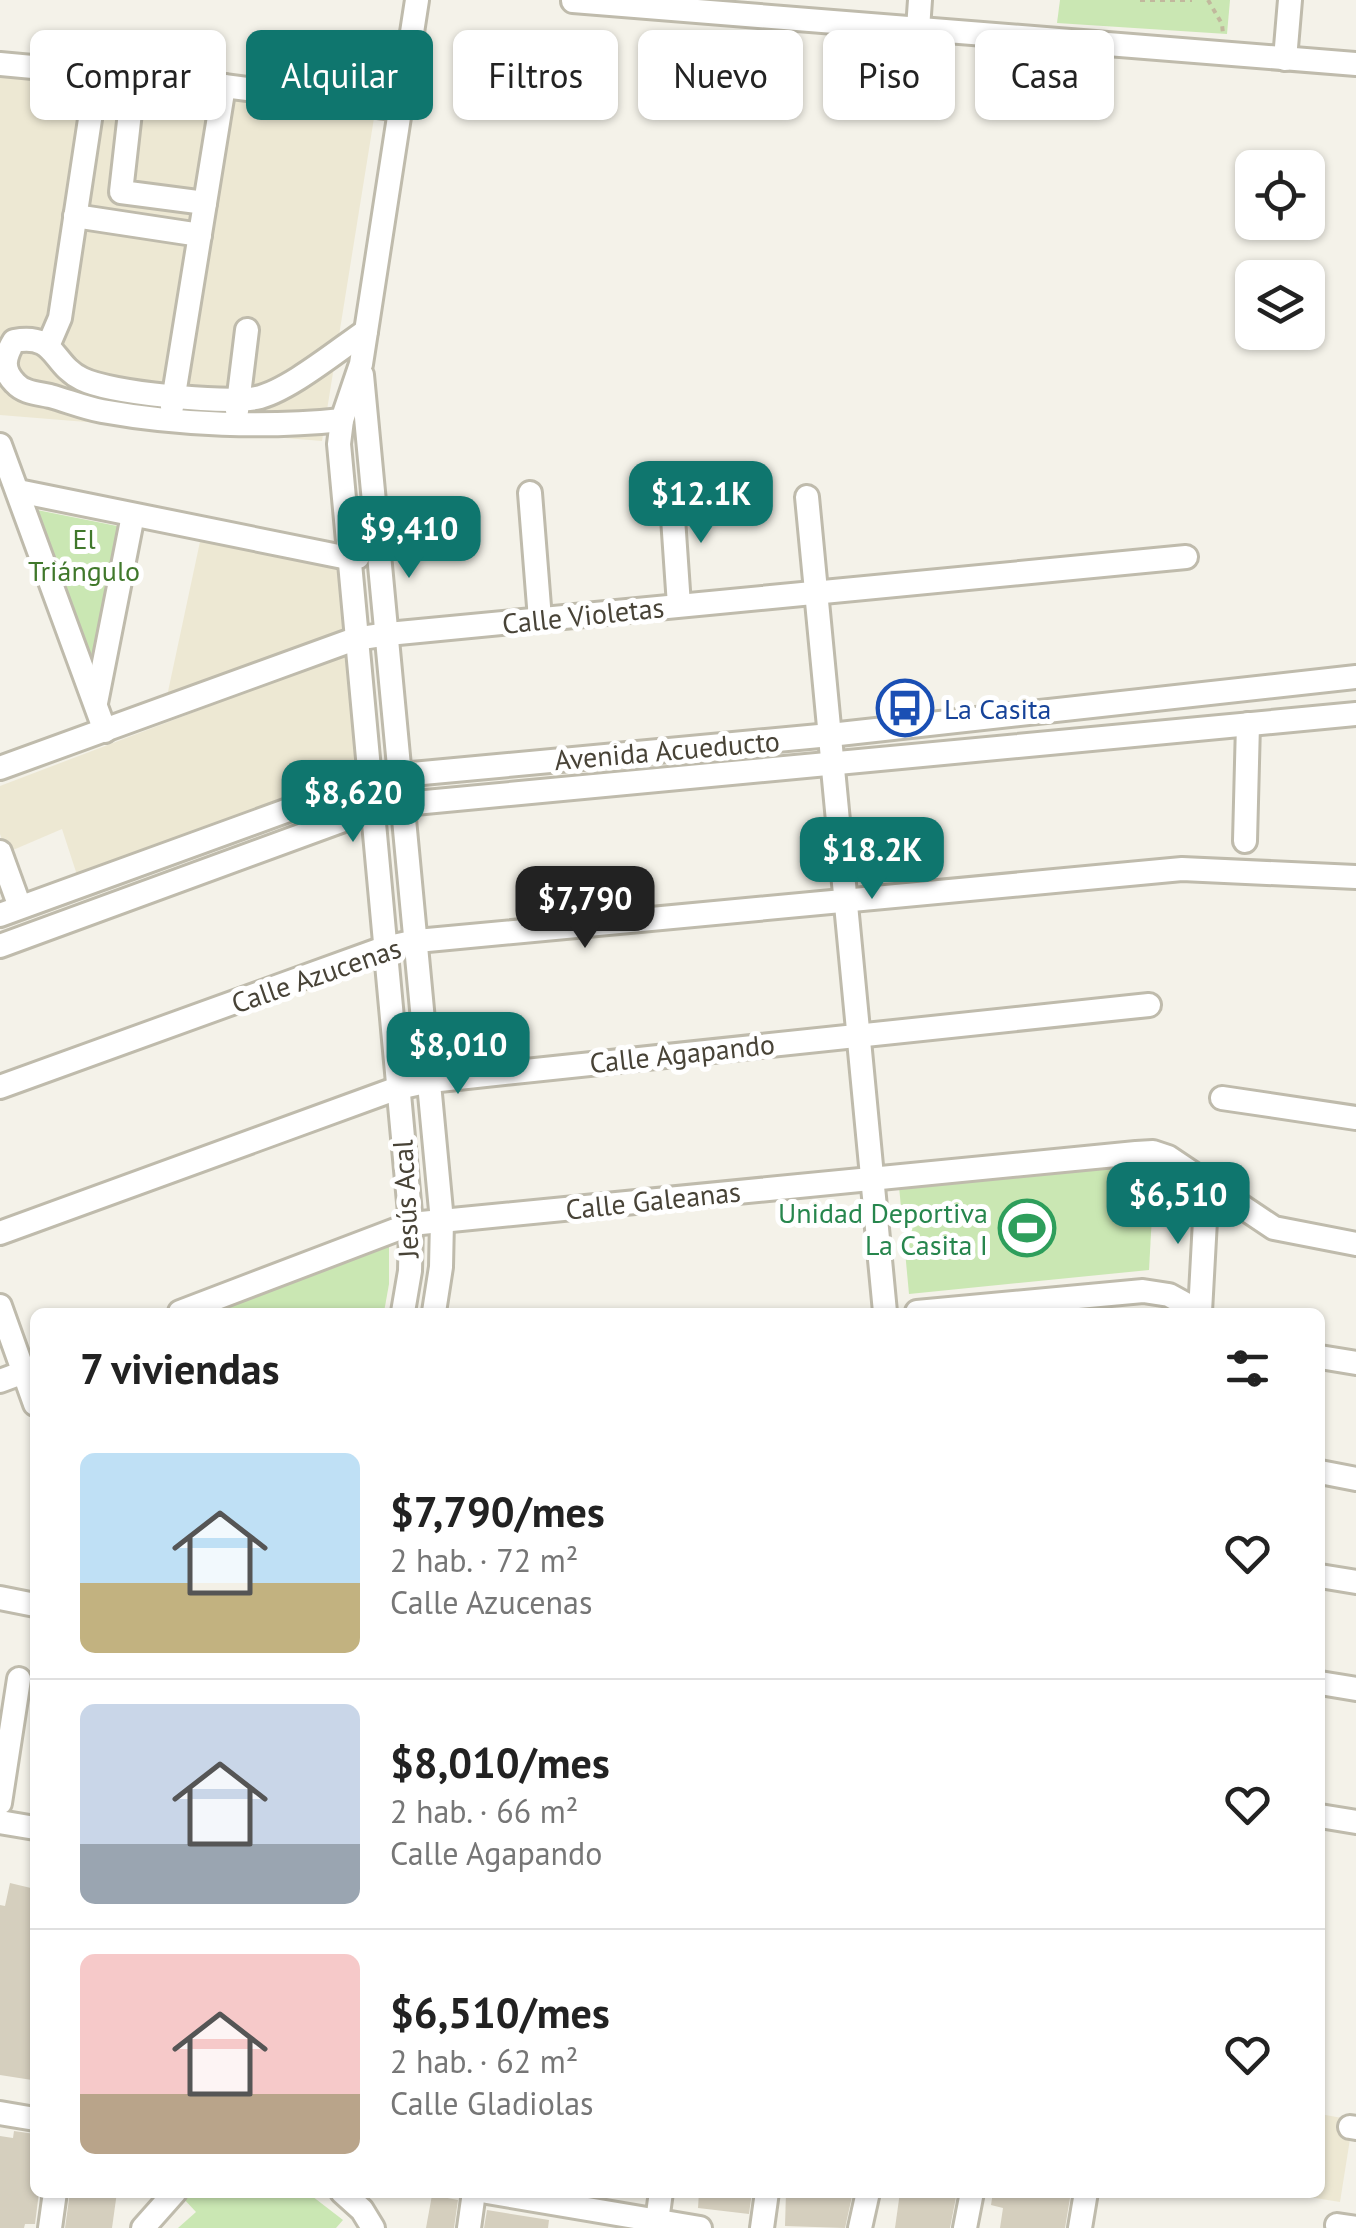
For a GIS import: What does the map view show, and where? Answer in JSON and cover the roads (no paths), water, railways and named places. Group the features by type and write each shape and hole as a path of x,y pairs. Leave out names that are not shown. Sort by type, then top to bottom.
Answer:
{"street":[{"path":"412,30 417,0"},
{"path":"918,29 920,0"},
{"path":"1285,59 1290,0"},
{"path":"574,1 812,10 918,29 1356,64"},
{"path":"0,64 30,67"},
{"path":"38,394 55,353 89,120"},
{"path":"129,120 121,192 205,204"},
{"path":"170,419 219,120"},
{"path":"360,364 398,120"},
{"path":"76,216 200,235"},
{"path":"237,410 247,330"},
{"path":"38,394 15,383 5,367 14,341 32,338 55,353 102,399 170,419 237,410 295,380 366,331"},
{"name":"Jesús Acal","path":"360,364 342,420 339,455 410,1224 410,1270 404,1308"},
{"name":"Jesús Acal","path":"360,364 442,1221 435,1308"},
{"path":"295,380 305,424"},
{"path":"0,401 38,394 102,399 174,394 305,424 342,420"},
{"path":"0,445 105,731"},
{"path":"671,490 678,606"},
{"path":"18,491 348,558 381,556"},
{"path":"530,493 540,619"},
{"path":"807,497 885,1308"},
{"path":"96,706 134,515"},
{"name":"Calle Violetas","path":"0,768 356,640 388,634 1186,556"},
{"name":"Avenida Acueducto","path":"10,911 368,780 830,735 1356,677"},
{"name":"Avenida Acueducto","path":"0,946 371,810 404,804 1356,714"},
{"path":"1245,841 1248,724"},
{"path":"0,852 10,911"},
{"name":"Calle Azucenas","path":"0,1087 384,948 417,941 1182,870 1356,878"},
{"name":"Calle Agapando","path":"0,1234 398,1088 430,1080 1149,1005"},
{"path":"1222,1098 1356,1118"},
{"name":"Calle Galeanas","path":"190,1308 410,1224 1153,1152 1168,1157 1274,1228 1356,1244"},
{"path":"1200,1308 1208,1184"},
{"path":"1026,1307 1156,1291 1184,1300 1195,1308"},
{"path":"0,1306 29,1370 0,1382"},
{"path":"1325,1357 1356,1363"},
{"path":"1325,1473 1356,1479"},
{"path":"1325,1577 1356,1582"},
{"path":"0,1598 30,1604"},
{"path":"0,1802 18,1679"},
{"path":"1325,1685 1356,1689"},
{"path":"1325,1817 1356,1822"},
{"path":"0,1822 30,1827"},
{"path":"0,2113 30,2118"},
{"path":"50,2228 53,2198"},
{"path":"143,2228 169,2198"},
{"path":"349,2198 373,2228"},
{"path":"469,2228 473,2198"},
{"path":"518,2198 689,2227"},
{"path":"657,2220 660,2198"},
{"path":"762,2228 766,2198"},
{"path":"860,2228 867,2198"},
{"path":"966,2228 971,2198"},
{"path":"1080,2228 1085,2198"}],"place":[{"name":"La Casita","path":"905,708"},
{"name":"Unidad Deportiva La Casita I","path":"1027,1228"}],"park label":[{"name":"El Triángulo","path":"84,554"}]}
